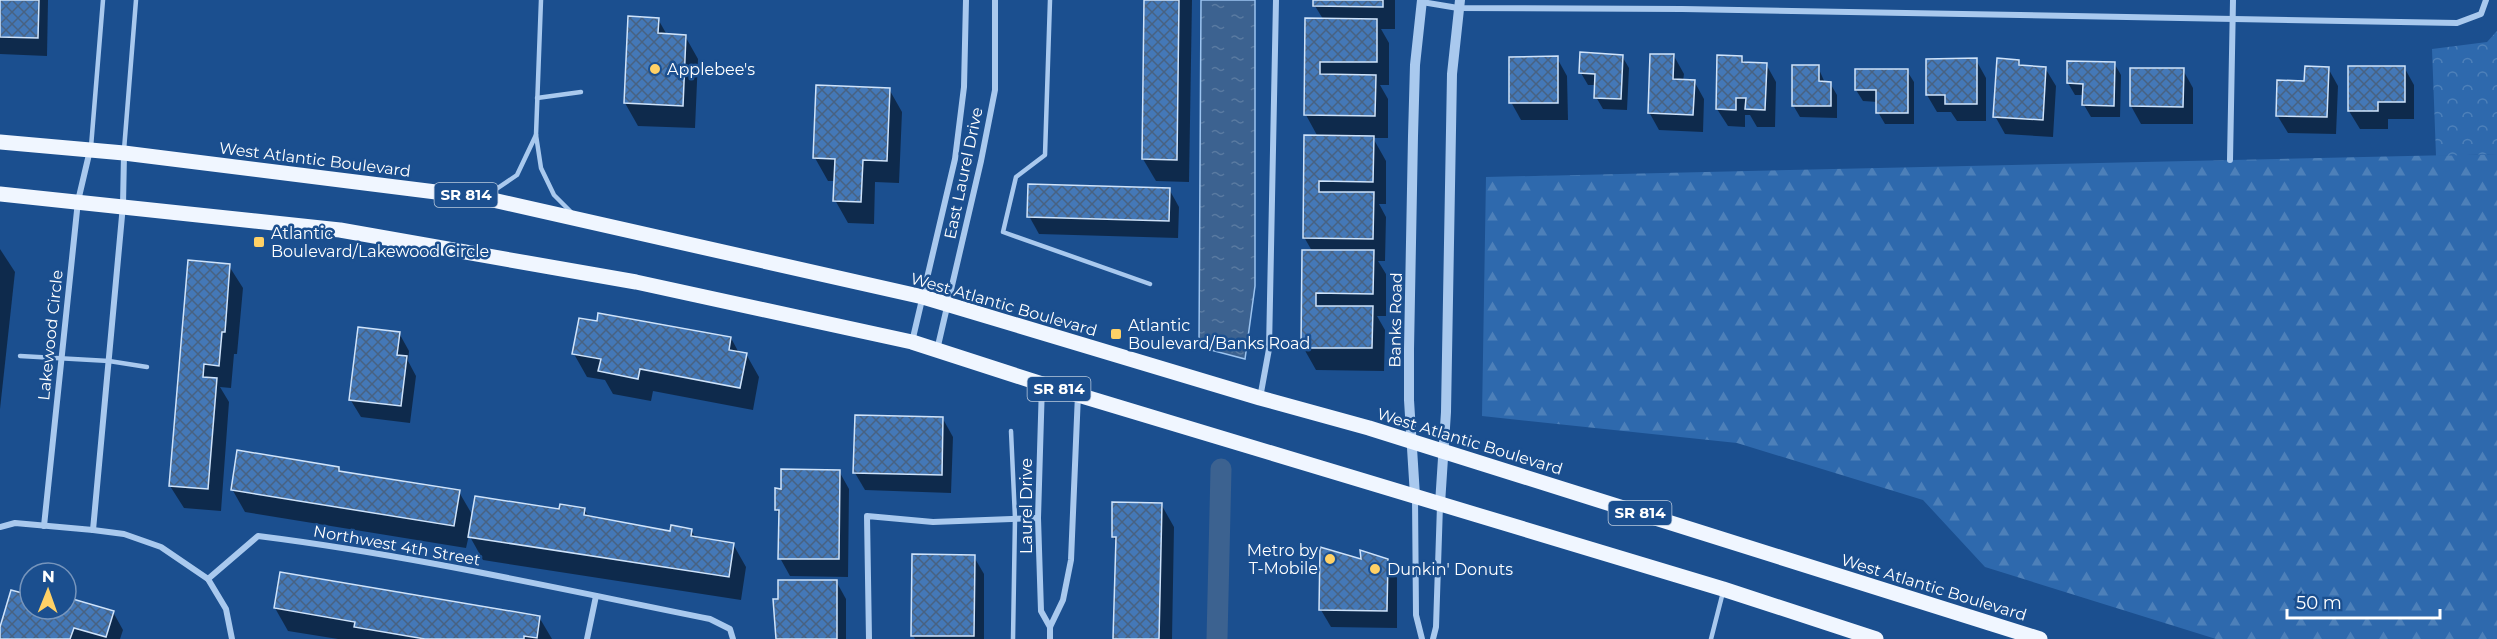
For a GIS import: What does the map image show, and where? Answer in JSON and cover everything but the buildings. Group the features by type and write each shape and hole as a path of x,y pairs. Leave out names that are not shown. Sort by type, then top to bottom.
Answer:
{"main road":[{"name":"West Atlantic Boulevard","path":"0,142 90,149 484,198 923,297 1412,441 2017,635 2039,639"},
{"name":"SR 814","path":"0,194 123,205 340,230 636,282 912,342 1041,384 1723,589 1876,639"}],"street":[{"name":"East Laurel Drive","path":"912,342 955,159 964,87 966,0"},
{"name":"East Laurel Drive","path":"937,350 979,172 995,90 996,0"},
{"path":"1260,398 1269,349 1276,0"},
{"path":"2230,160 2233,0"},
{"path":"1422,1 1459,4 1682,9 2457,22 2481,14 2486,0"},
{"name":"Banks Road","path":"1422,1 1415,65 1409,400 1415,496 1416,615 1422,639"},
{"path":"1433,639 1436,627 1443,452 1451,97 1459,4"},
{"name":"Lakewood Circle","path":"44,526 78,201 90,149"},
{"path":"93,530 123,205 124,153"},
{"name":"Laurel Drive","path":"1041,384 1038,518 1041,611 1050,627"},
{"name":"Laurel Drive","path":"1050,639 1050,627 1063,600 1071,560 1078,394"},
{"path":"869,639 867,516 933,522 1038,518"},
{"path":"0,527 15,524 93,530 124,534 161,547 208,579 226,609 232,639"},
{"name":"Northwest 4th Street","path":"208,579 258,537 304,542 710,619 730,629 733,639"},
{"path":"587,639 596,596"}],"lane":[{"path":"90,149 103,0"},
{"path":"124,153 136,0"},
{"path":"541,0 536,135 541,168 554,195 579,219"},
{"path":"1050,0 1045,155 1016,177 1003,232 1150,284"},
{"path":"537,98 581,92"},
{"path":"484,198 517,175 536,135"},
{"path":"20,356 109,361 147,367"},
{"path":"1011,431 1015,518 1013,639"},
{"path":"1711,639 1723,589"}],"green space":[{"path":"2497,31 2497,154 2436,156 2432,49 2487,42"},
{"path":"2497,154 2497,639 2216,639 1985,567 1923,500 1737,443 1482,416 1486,177"}],"water":[{"path":"1201,0 1255,0 1255,286 1245,359 1199,347"}],"waterway":[{"path":"1217,639 1221,469"}],"place":[{"name":"Applebee's","path":"655,69"},
{"name":"Atlantic Boulevard/Lakewood Circle","path":"259,242"},
{"name":"Atlantic Boulevard/Banks Road","path":"1116,334"},
{"name":"Metro by T-Mobile","path":"1330,559"},
{"name":"Dunkin' Donuts","path":"1375,569"}]}
